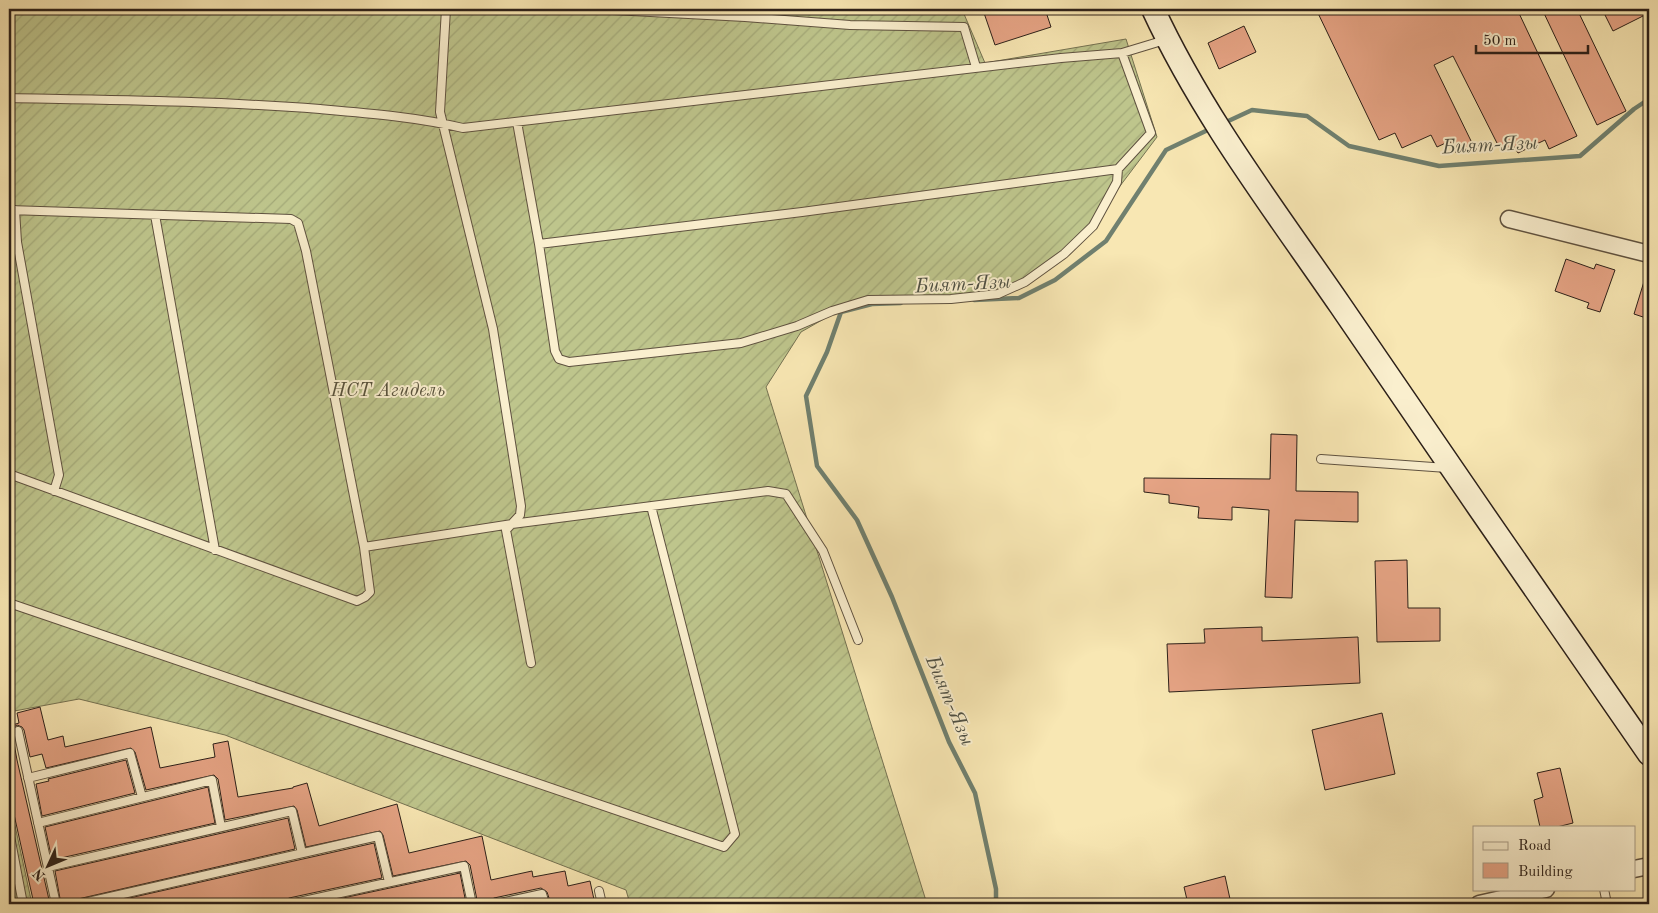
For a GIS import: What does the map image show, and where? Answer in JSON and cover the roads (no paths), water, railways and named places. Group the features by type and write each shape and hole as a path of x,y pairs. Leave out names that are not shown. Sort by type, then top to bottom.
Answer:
{"main road":[{"path":"1153,9 1167,39 1218,125 1451,468 1649,754"}],"street":[{"path":"1509,219 1649,254"},
{"path":"1636,869 1649,866"},
{"path":"1479,904 1507,901 1543,890"}],"lane":[{"path":"446,9 440,112 493,329 521,506 520,515 506,530 531,663"},
{"path":"594,9 850,25 964,27 976,68"},
{"path":"9,98 275,106 352,112 444,123 463,128 976,68 1122,53 1167,39"},
{"path":"517,122 539,244 555,351 559,359 569,362 741,343 796,326 832,311 868,300 951,299 998,294 1025,282 1064,254 1093,226 1117,182 1118,169 1151,133 1122,53"},
{"path":"539,244 802,212 1118,169"},
{"path":"9,474 54,491 215,550 357,601 365,597 370,592 364,547 306,251 298,223 291,218 12,210 59,475 54,491"},
{"path":"156,215 215,550"},
{"path":"1321,459 1451,468"},
{"path":"364,547 512,524 768,491 786,494 823,551 858,640"},
{"path":"9,602 724,847 735,834 651,506"},
{"path":"18,731 56,904"},
{"path":"28,778 130,753 142,797"},
{"path":"38,823 212,780 222,827"},
{"path":"48,867 292,811 302,853"},
{"path":"9,831 23,904"},
{"path":"79,904 378,836 389,882"},
{"path":"290,904 464,866 472,904"},
{"path":"1604,890 1607,904"},
{"path":"599,891 602,904"},
{"path":"495,904 542,894 545,904"}],"waterway":[{"name":"Бият-Язы","path":"1224,123 1252,110 1307,116 1349,146 1439,166 1580,156 1634,109 1649,99"},
{"name":"Бият-Язы","path":"974,300 1019,298 1055,280 1106,241 1166,150 1212,128"},
{"name":"Бият-Язы","path":"901,303 872,304 841,312 827,352 806,396 817,466 857,520 892,597 949,742 975,793 996,889 996,904"}],"park label":[{"name":"НСТ Агидель","path":"388,391"}]}
